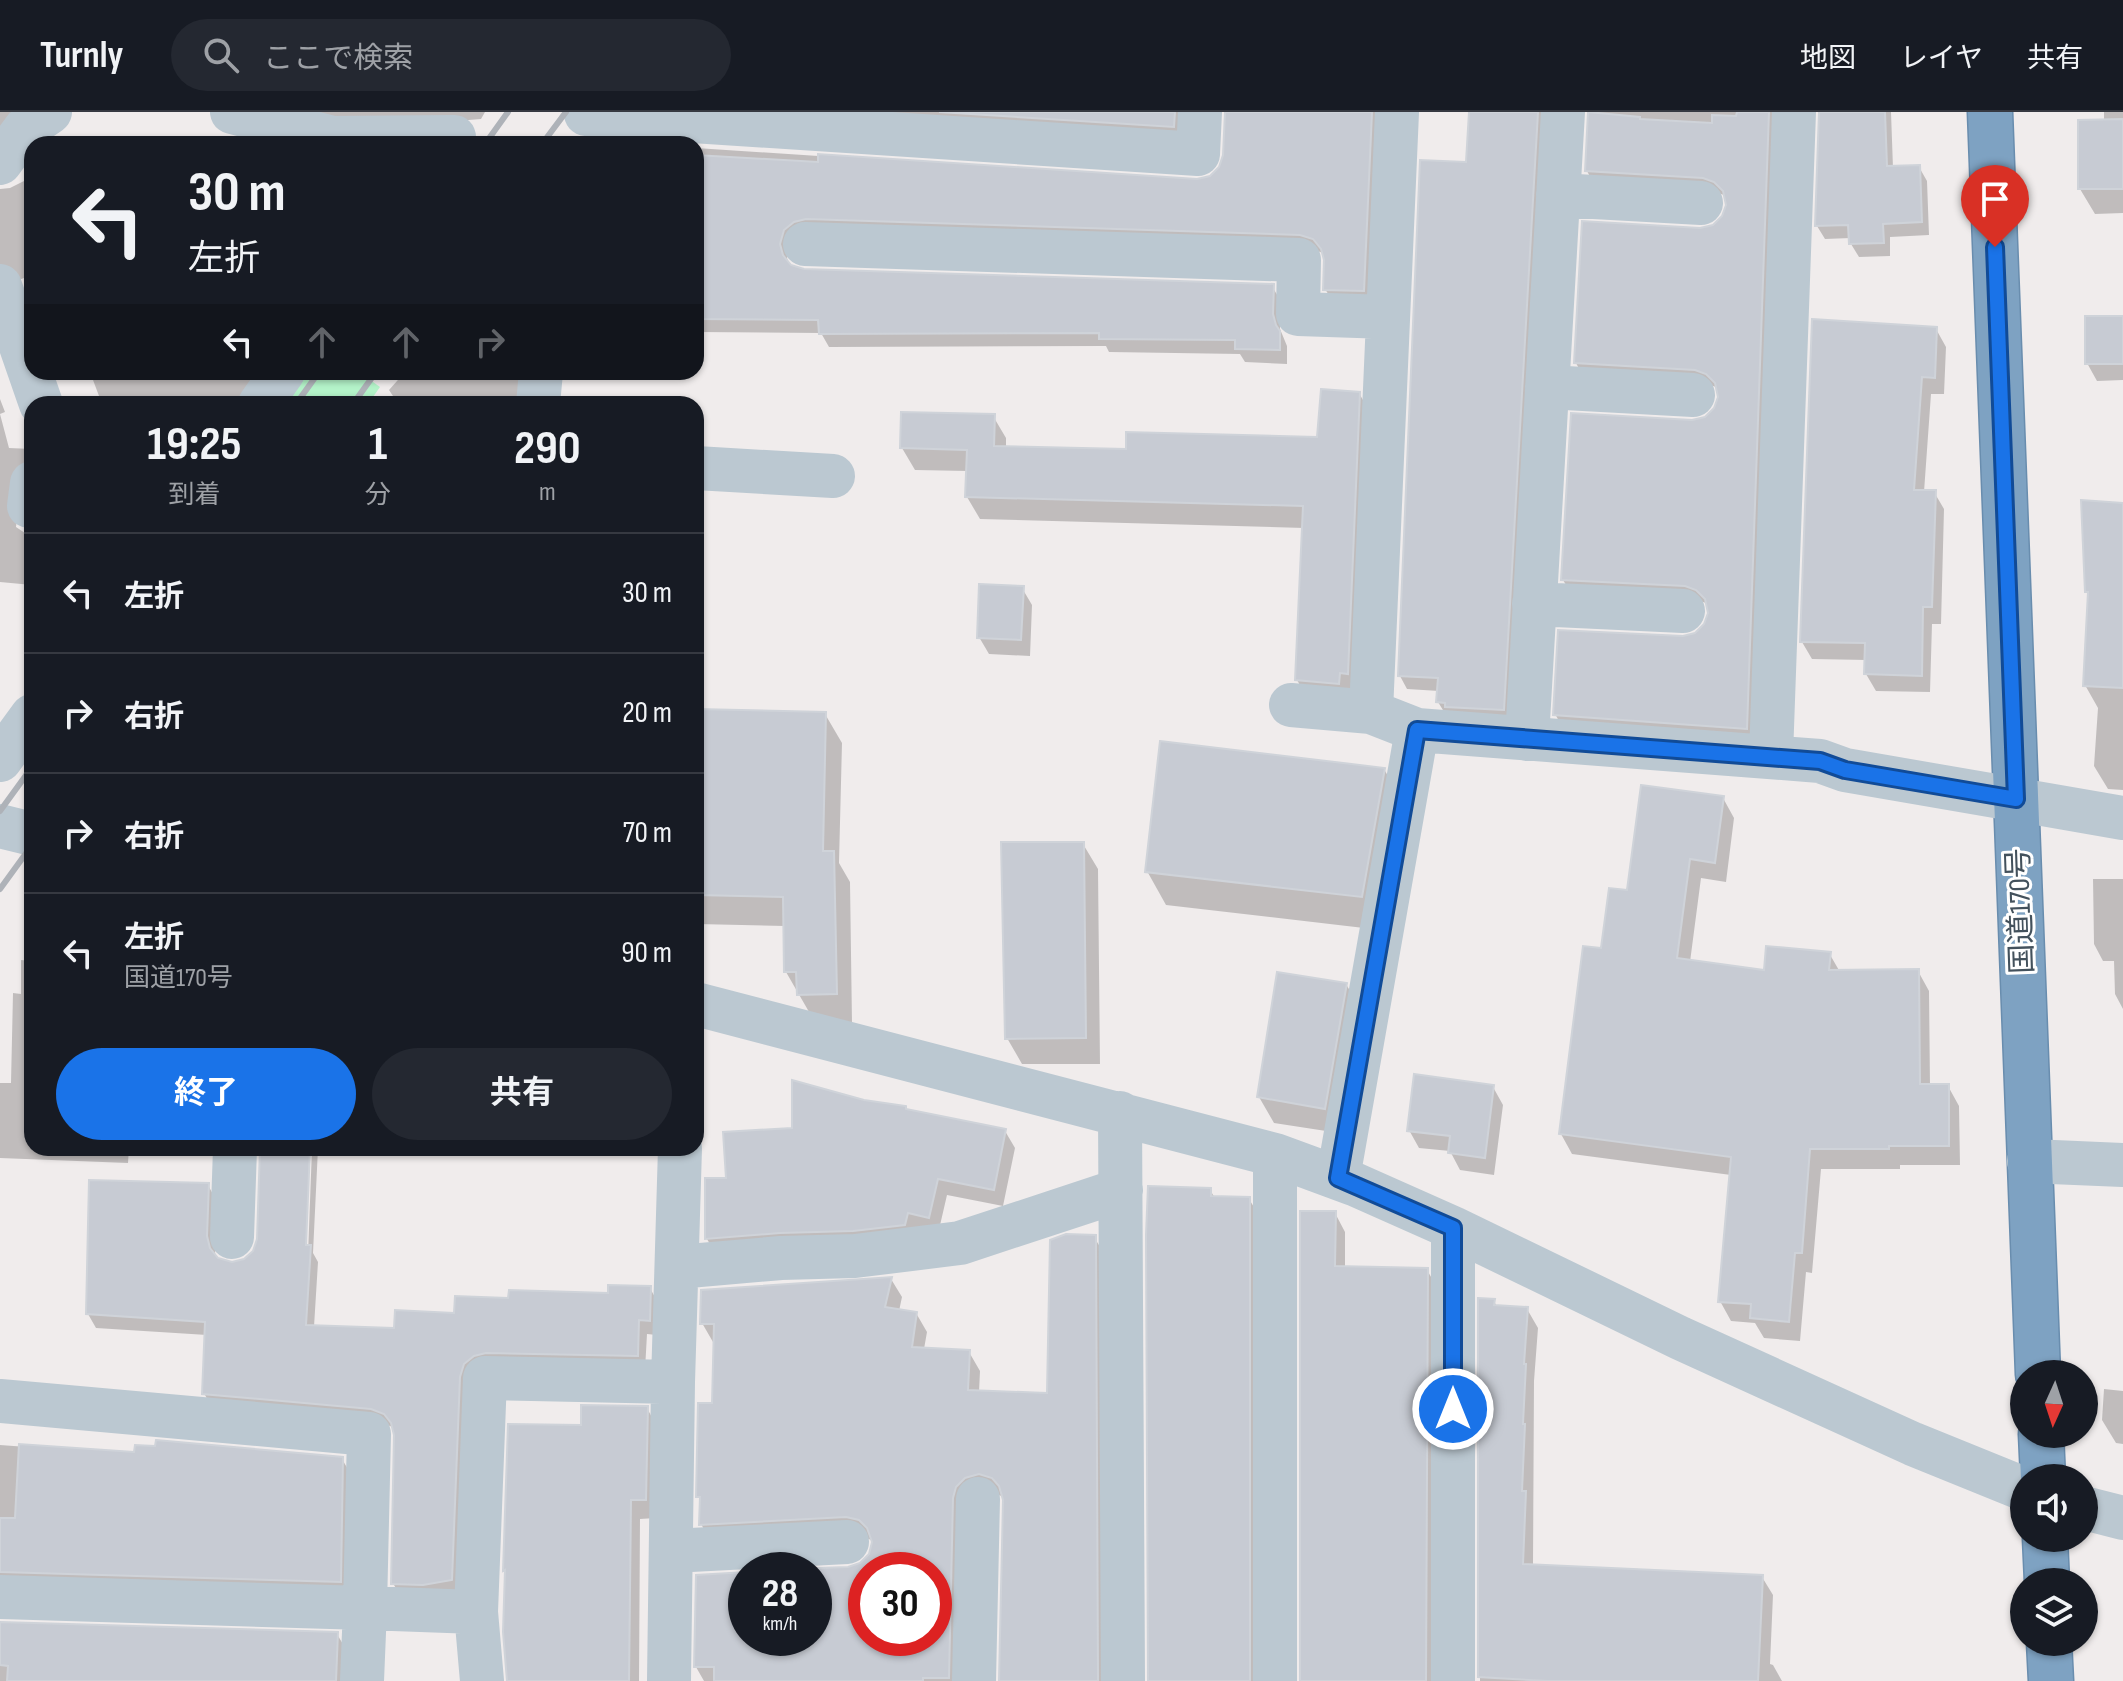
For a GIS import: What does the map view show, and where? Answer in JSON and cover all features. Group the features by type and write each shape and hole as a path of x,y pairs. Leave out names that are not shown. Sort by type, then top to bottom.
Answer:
{"highway":[{"name":"国道170号","path":"1990,112 2037,1360"},
{"path":"2050,1656 2051,1681"}],"street":[{"path":"0,163 25,129 50,112"},
{"path":"232,112 325,136"},
{"path":"579,123 1198,154 1200,112"},
{"path":"1371,712 1397,112"},
{"path":"1527,739 1563,112"},
{"path":"1771,756 1794,112"},
{"path":"369,136 458,131"},
{"path":"1558,195 1701,203"},
{"path":"805,244 1299,260 1298,314 1388,317"},
{"path":"0,286 24,355"},
{"path":"1547,387 1693,395"},
{"path":"704,468 833,476"},
{"path":"1534,604 1683,611"},
{"path":"1291,705 1371,712 1417,730 1820,761 1845,770 2123,818"},
{"path":"0,760 24,727"},
{"path":"1338,1178 1417,730"},
{"path":"0,826 24,832"},
{"path":"704,1006 1275,1155 1338,1178 1453,1228 1680,1338 1872,1426 2010,1483"},
{"path":"1120,1113 1123,1681"},
{"path":"1275,1155 1275,1681"},
{"path":"232,1237 235,1156"},
{"path":"669,1681 680,1156"},
{"path":"2029,1161 2123,1165"},
{"path":"677,1267 781,1258 855,1256 960,1243 1121,1190"},
{"path":"1453,1228 1453,1681"},
{"path":"482,1681 476,1612 485,1378 673,1382"},
{"path":"0,1401 369,1434 362,1681"},
{"path":"974,1681 978,1499"},
{"path":"2098,1512 2123,1518"},
{"path":"671,1551 847,1542"},
{"path":"0,1597 476,1612"}],"green space":[{"path":"277,380 370,380 380,387 374,396 266,396"}],"building":[{"path":"939,112 1175,112 1174,127"},
{"path":"1225,112 1372,112 1364,291 1323,290 1324,260 1321,249 1313,239 1300,235 806,219 794,222 784,230 780,244 783,255 791,265 804,269 1274,284 1273,314 1280,331 1280,350 1235,349 1235,340 1099,339 1099,333 819,334 818,320 704,319 704,155 818,162 818,154 1197,179 1210,176 1219,167 1223,155"},
{"path":"1469,112 1538,112 1504,710 1445,707 1445,703 1436,702 1438,678 1398,676 1420,160 1466,162"},
{"path":"1588,112 1712,123 1712,115 1769,112 1747,729 1553,715 1558,630 1683,636 1695,633 1704,624 1708,613 1705,599 1696,590 1685,586 1561,580 1571,413 1692,420 1705,417 1714,408 1718,397 1715,383 1706,374 1695,370 1574,363 1582,221 1700,228 1713,225 1722,216 1726,205 1723,191 1714,182 1703,178 1585,171"},
{"path":"1819,112 1885,112 1887,166 1920,165 1922,222 1883,224 1884,243 1849,244 1848,225 1815,226"},
{"path":"2123,119 2123,189 2078,189 2078,120"},
{"path":"2085,316 2123,316 2123,364 2085,364"},
{"path":"1812,319 1937,327 1935,378 1922,377 1914,490 1936,490 1932,607 1923,607 1922,676 1864,674 1865,643 1800,642"},
{"path":"1321,389 1360,392 1348,674 1340,673 1339,684 1295,680 1303,506 965,497 967,450 900,448 901,412 995,414 994,446 1126,449 1126,432 1317,437"},
{"path":"2081,500 2123,503 2123,688 2083,686 2088,592 2085,592"},
{"path":"979,584 1024,586 1021,640 977,638"},
{"path":"704,709 826,712 823,851 834,851 837,994 797,995 796,972 784,972 783,897 704,895"},
{"path":"1160,741 1385,768 1362,897 1145,872"},
{"path":"1641,785 1724,796 1715,863 1690,859 1677,958 1764,970 1766,946 1831,952 1829,970 1919,969 1920,1084 1949,1084 1949,1146 1810,1149 1802,1253 1795,1253 1789,1322 1750,1318 1751,1304 1718,1302 1731,1157 1559,1134 1583,946 1601,948 1609,888 1627,890"},
{"path":"1001,842 1084,842 1086,1038 1005,1039"},
{"path":"1277,972 1347,983 1325,1109 1257,1097"},
{"path":"1414,1074 1494,1085 1485,1158 1448,1153 1450,1136 1407,1131"},
{"path":"792,1080 864,1100 906,1106 906,1109 1006,1129 994,1190 938,1179 929,1218 908,1213 905,1225 705,1239 705,1178 726,1178 723,1132 792,1128"},
{"path":"260,1156 310,1156 306,1245 311,1245 306,1325 394,1328 395,1310 454,1313 455,1296 508,1298 509,1290 608,1293 608,1285 651,1286 650,1321 639,1320 638,1356 486,1353 474,1356 464,1364 460,1377 452,1580 423,1585 391,1584 394,1435 391,1423 384,1414 371,1409 202,1394 205,1322 86,1314 89,1180 209,1183 207,1236 210,1248 218,1258 232,1262 244,1259 253,1251 257,1239"},
{"path":"1148,1186 1211,1188 1211,1196 1250,1197 1250,1681 1148,1681"},
{"path":"1300,1211 1336,1211 1335,1266 1428,1268 1426,1681 1300,1681"},
{"path":"1066,1234 1096,1235 1098,1681 999,1681 1003,1500 999,1486 992,1478 979,1474 965,1478 956,1487 952,1552 870,1552 872,1542 867,1528 859,1520 846,1517 699,1525 700,1497 696,1497 698,1403 712,1403 714,1324 700,1324 701,1290 892,1277 885,1307 917,1312 912,1347 970,1350 968,1390 1047,1393 1050,1240"},
{"path":"1478,1298 1495,1299 1494,1305 1528,1307 1524,1364 1522,1491 1526,1491 1523,1564 1763,1575 1758,1681 1548,1681 1478,1677"},
{"path":"581,1405 648,1406 646,1500 631,1500 629,1681 507,1681 503,1571 508,1424 581,1425"},
{"path":"156,1440 343,1457 341,1582 0,1572 0,1518 15,1518 19,1444 134,1452 135,1445 155,1446"},
{"path":"848,1567 848,1656 949,1656 949,1678 923,1678 923,1681 714,1681 714,1667 694,1667 696,1575 728,1573 728,1656 832,1656 832,1568"},
{"path":"0,1622 338,1632 336,1681 7,1681 8,1666 0,1665"}],"railway":[{"path":"491,136 508,112"},
{"path":"548,136 566,112"},
{"path":"302,396 313,380"},
{"path":"359,396 370,380"},
{"path":"0,811 24,778"},
{"path":"0,889 24,856"}],"route":[{"path":"1453,1409 1453,1228 1338,1178 1417,730 1820,761 1845,770 2016,799 1995,247"}]}
